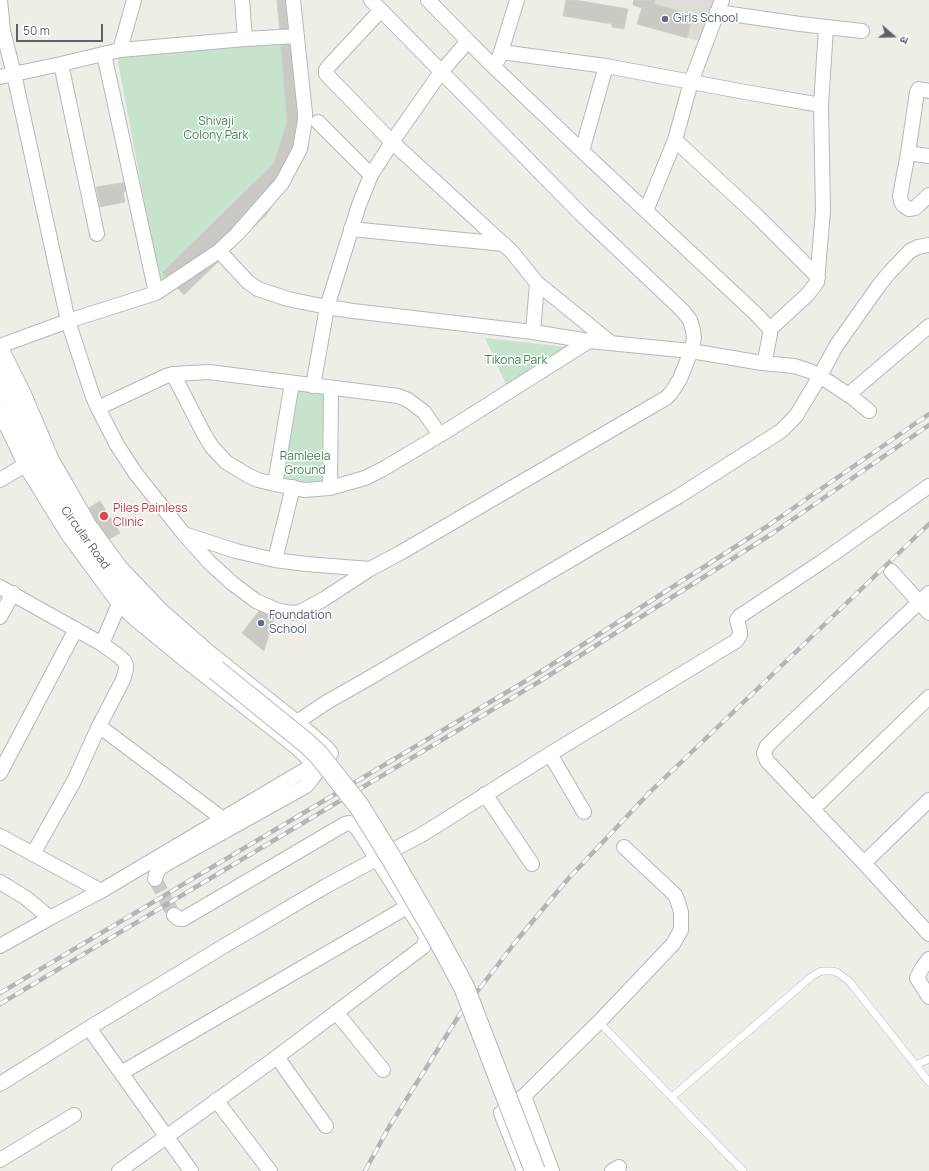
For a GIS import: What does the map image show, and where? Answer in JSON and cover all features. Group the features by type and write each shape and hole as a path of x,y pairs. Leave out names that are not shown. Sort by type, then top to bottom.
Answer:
{"main road":[{"name":"Circular Road","path":"0,372 4,402 60,504 96,556 120,586 170,634 305,742 318,754 360,806 432,928 464,987 535,1171"}],"street":[{"path":"0,0 3,31 14,74 68,321 93,397 117,445 136,474 184,534 209,562 232,583 245,594 266,606 286,613 294,613 324,600 370,568 400,553 666,398 680,379 691,351 694,338 690,320 684,311 584,217 376,5 328,67 325,72 327,75 392,142 504,244 538,283 611,343"},
{"path":"120,50 134,0"},
{"path":"242,0 245,39"},
{"path":"0,946 101,891 330,755 330,751 297,722 210,653 162,611 120,567 90,526 52,460 24,394 0,346 68,321 156,293 219,251 237,234 282,182 300,149 305,120 293,0"},
{"path":"428,0 494,67 758,315 770,329 763,363"},
{"path":"494,67 501,52 517,0"},
{"path":"646,211 675,140 691,82 719,6 826,28 862,31"},
{"path":"770,329 808,294 816,284 818,277 823,201 821,105 826,28"},
{"path":"0,77 120,50 297,36"},
{"path":"313,386 327,307 359,205 371,175 441,72 468,41"},
{"path":"501,52 606,66 821,105"},
{"path":"104,54 156,293"},
{"path":"61,64 97,234"},
{"path":"582,151 606,66"},
{"path":"929,91 919,90 917,92 900,196 901,201 907,208 915,208 929,196"},
{"path":"318,122 371,175"},
{"path":"675,140 757,216 818,277"},
{"path":"908,153 929,156"},
{"path":"351,229 504,244"},
{"path":"297,722 327,702 679,496 786,427 796,416 848,328 889,273 910,251 918,247 929,245"},
{"path":"219,251 248,282 258,289 288,299 353,311 533,332 589,342 691,351 762,363 794,366 820,376 869,411"},
{"path":"533,332 538,283"},
{"path":"848,395 929,326"},
{"path":"173,374 212,447 232,466 258,480 274,484 304,490 330,488 365,478 383,469 589,342"},
{"path":"98,408 166,376 173,374 210,372 398,396 408,400 424,412 440,435"},
{"path":"274,484 292,383"},
{"path":"330,488 331,388"},
{"path":"4,402 13,439 25,465 67,533 119,604 190,664 296,747 314,764 316,772 312,780 306,786 166,864 159,869 155,879"},
{"path":"0,480 25,465"},
{"path":"0,1084 229,943 326,886 423,834 485,794 736,641 740,635 737,620 740,616 826,560 929,486"},
{"path":"275,560 292,487"},
{"path":"184,534 236,551 275,560 306,564 370,568"},
{"path":"891,571 929,613"},
{"path":"0,587 102,644 124,661 126,669 123,680 99,726 74,781 33,854"},
{"path":"929,592 775,738 765,749 764,753 767,761 929,934"},
{"path":"0,616 13,594"},
{"path":"102,644 119,604"},
{"path":"0,773 76,629"},
{"path":"813,809 929,697"},
{"path":"99,726 223,819"},
{"path":"550,754 584,812"},
{"path":"485,794 532,864"},
{"path":"864,863 929,800"},
{"path":"119,1171 277,1057 425,945 426,936 357,828 352,824 345,824 183,919 179,919 174,915"},
{"path":"0,836 101,891"},
{"path":"524,1171 502,1113 524,1096 599,1022 673,944 681,930 681,912 675,895 624,847"},
{"path":"0,882 26,898 50,918"},
{"path":"121,1074 407,907"},
{"path":"929,959 922,968 918,978 929,997"},
{"path":"336,1012 383,1070"},
{"path":"89,1028 191,1171"},
{"path":"277,1057 326,1126"},
{"path":"524,1096 552,1171"},
{"path":"216,1100 270,1171"},
{"path":"0,1160 74,1115"}],"lane":[{"path":"672,1097 811,978 823,971 833,971 849,981 929,1082"},
{"path":"599,1022 743,1171"},
{"path":"916,1065 929,1059"}],"shaded area":[{"path":"634,0 717,0 703,42 637,24 642,8 633,5"}],"green space":[{"name":"Shivaji Colony Park","path":"297,36 300,149 162,296 117,57"},
{"name":"Tikona Park","path":"485,338 576,348 508,389"},
{"name":"Ramleela Ground","path":"295,386 329,390 328,487 279,482"}],"building":[{"path":"277,0 296,0 308,149 266,215 184,295 162,273 274,163 287,122"},
{"path":"566,0 575,0 628,9 624,29 612,27 612,24 563,16"},
{"name":"Girls School","path":"634,0 655,0 654,4 693,15 687,38 637,24 642,8 633,5"},
{"path":"127,182 129,191 123,192 125,202 100,207 96,187"},
{"path":"100,501 120,533 103,543 84,511"},
{"name":"Foundation School","path":"262,607 275,614 264,651 242,633"}],"tunnel":[{"path":"155,879 174,915"}],"railway":[{"path":"0,993 534,676 766,527 929,414"},
{"path":"0,1004 537,683 773,533 929,425"},
{"path":"365,1171 389,1127 460,1014 517,940 568,879 649,793 929,524"}],"place":[{"name":"Girls School","path":"665,19"},
{"name":"Piles Painless Clinic","path":"104,516"},
{"name":"Foundation School","path":"261,623"}]}
